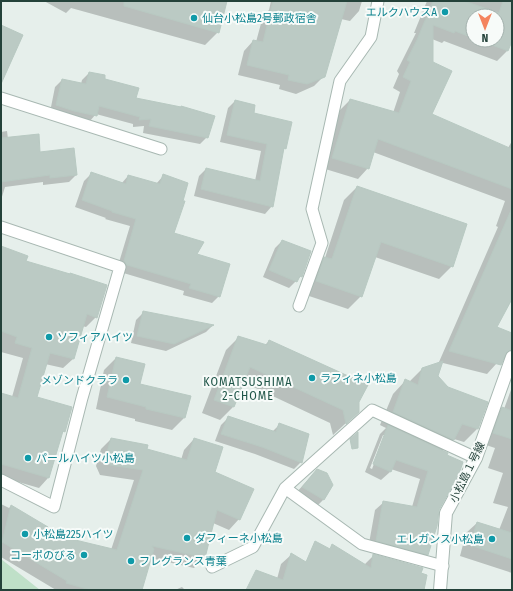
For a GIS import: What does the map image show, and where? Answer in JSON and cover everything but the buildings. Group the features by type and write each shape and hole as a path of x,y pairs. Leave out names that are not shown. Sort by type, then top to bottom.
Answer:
{"street":[{"name":"小松島１号線","path":"440,590 446,513 476,458 512,358"}],"lane":[{"path":"299,306 322,243 312,209 340,81 371,37 378,1"},
{"path":"1,98 161,149"},
{"path":"1,227 120,267 82,398 54,507 1,480"},
{"path":"212,568 253,547 285,488 372,410 476,458"},
{"path":"285,488 362,544 443,566"}],"green space":[{"path":"1,559 40,590 1,590"}],"place":[{"name":"エルクハウスA","path":"445,12"},
{"name":"仙台小松島2号郵政宿舎","path":"194,18"},
{"name":"ソフィアハイツ","path":"49,337"},
{"name":"ラフィネ小松島","path":"312,378"},
{"name":"メゾンドクララ","path":"126,380"},
{"name":"パールハイツ小松島","path":"28,458"},
{"name":"小松島225ハイツ","path":"25,534"},
{"name":"ダフィーネ小松島","path":"187,538"},
{"name":"エレガンス小松島","path":"492,539"},
{"name":"コーポのびる","path":"84,555"},
{"name":"フレグランス青葉","path":"131,561"}],"district":[{"name":"KOMATSUSHIMA 2-CHOME","path":"248,389"}]}
